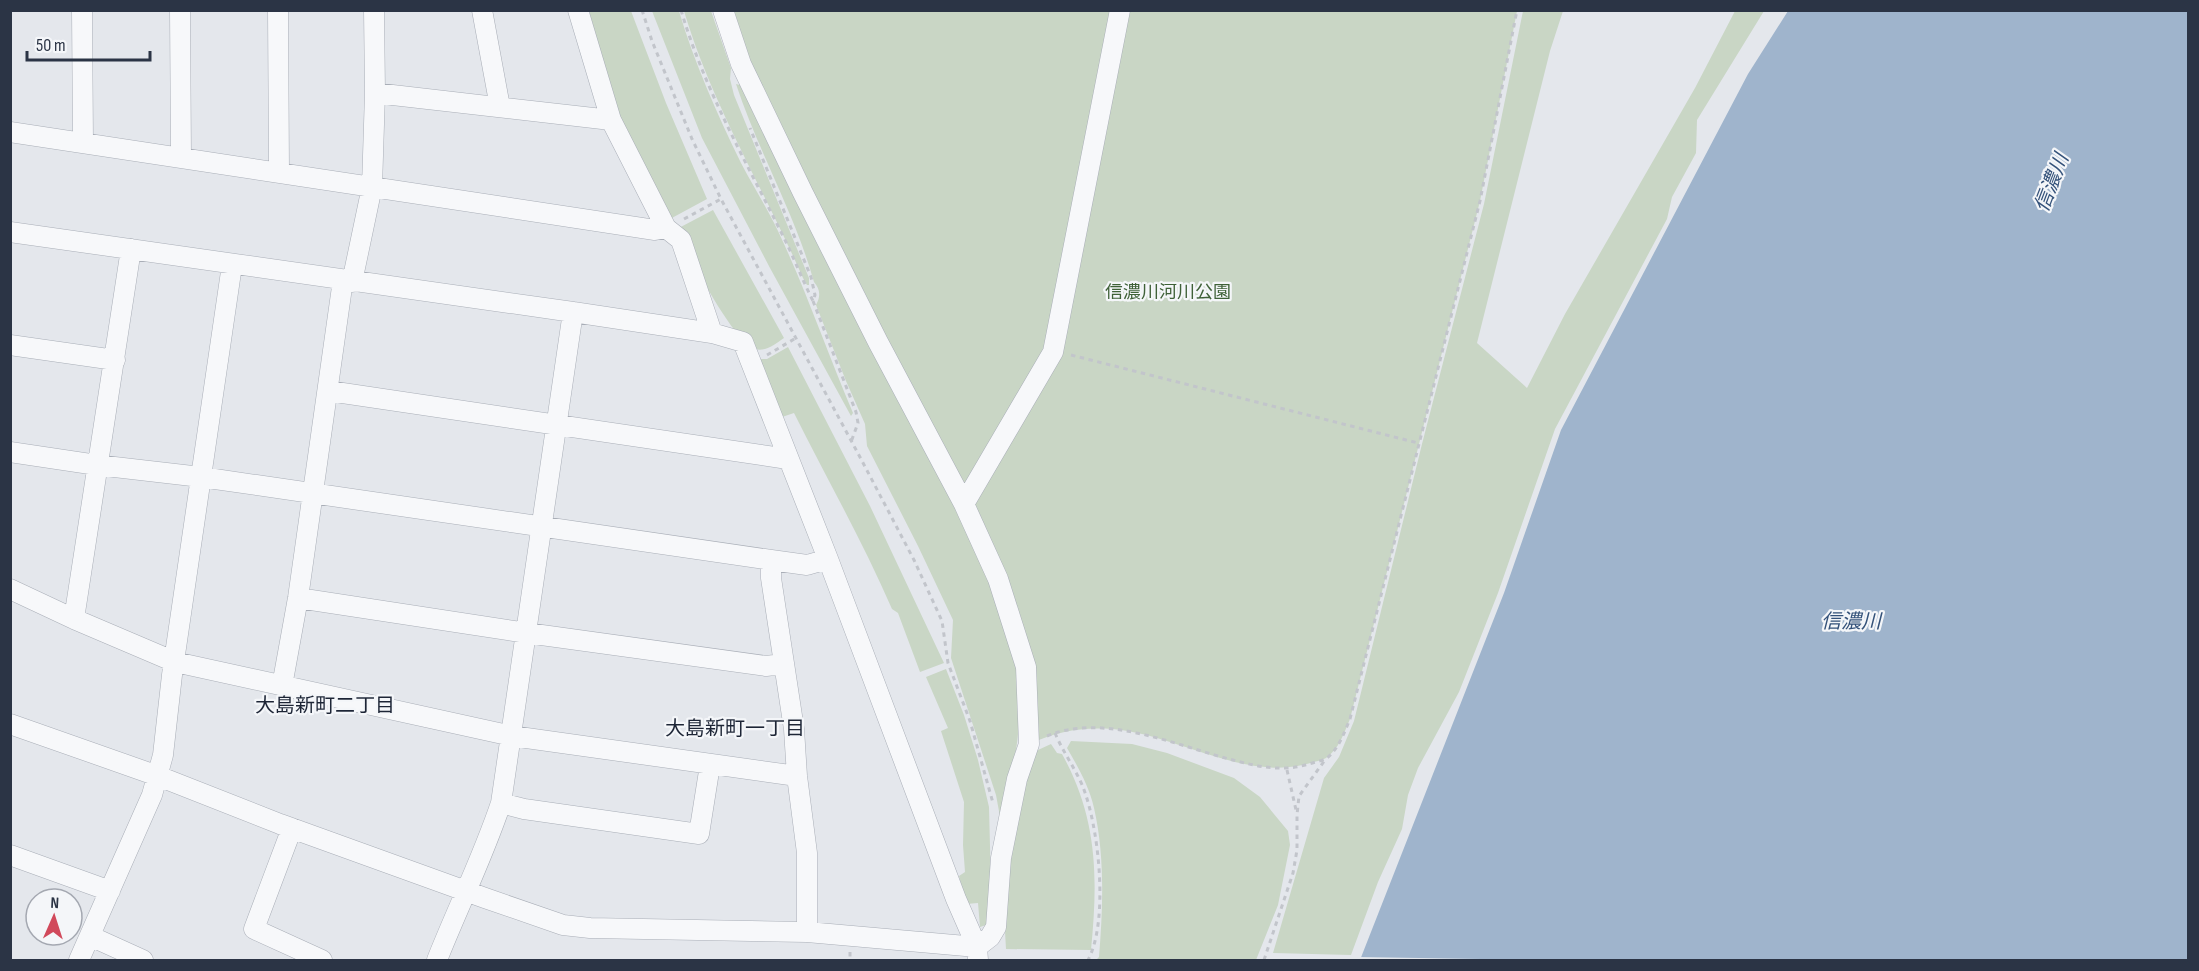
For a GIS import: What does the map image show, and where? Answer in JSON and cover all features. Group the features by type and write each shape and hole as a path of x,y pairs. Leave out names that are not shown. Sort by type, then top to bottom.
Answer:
{"street":[{"path":"82,10 83,143"},
{"path":"180,10 181,158"},
{"path":"278,10 279,173"},
{"path":"282,686 348,281 372,187 375,93 374,10"},
{"path":"482,10 500,107"},
{"path":"578,10 611,120 666,228 681,240 712,333"},
{"path":"723,10 741,64 803,193 878,342 964,504 998,579 1026,667 1029,744 1017,779 1001,858 996,927 978,954"},
{"path":"964,504 1053,352 1120,10"},
{"path":"375,93 611,120"},
{"path":"10,132 655,230 666,228"},
{"path":"10,232 573,312 712,333 743,342 978,954"},
{"path":"74,619 131,249"},
{"path":"79,960 152,795 163,755 232,265"},
{"path":"437,960 460,903 487,846 501,803 573,312"},
{"path":"10,345 114,360"},
{"path":"329,391 788,459"},
{"path":"10,452 201,477 807,565 828,559"},
{"path":"771,560 771,578 794,729 797,776 806,843 807,932"},
{"path":"10,589 175,662 512,736 797,776"},
{"path":"298,598 766,666 783,664"},
{"path":"10,724 562,925 590,928 807,932 978,954"},
{"path":"501,803 524,809 699,834 710,765"},
{"path":"292,828 254,929 322,960"},
{"path":"10,855 110,891"},
{"path":"90,936 143,960"}],"path":[{"path":"642,10 652,41 688,129 721,198 914,560 942,621 948,663 970,721 994,810"},
{"path":"681,10 699,61 723,117 813,301 856,412 858,423 851,442"},
{"path":"1264,960 1293,873 1297,850 1299,796 1341,741 1350,719 1480,201 1517,10"},
{"path":"749,125 811,277 815,295 813,301"},
{"path":"666,228 721,198"},
{"path":"749,354 767,354 796,338"},
{"path":"1053,352 1070,354 1418,443"},
{"path":"1029,744 1054,733 1078,728 1115,730 1156,737 1261,767 1287,769 1326,758"},
{"path":"1054,733 1083,788 1091,810 1096,840 1099,892 1097,930 1095,946 1088,960"},
{"path":"1287,769 1297,815"}],"green space":[{"path":"589,11 631,11 666,103 707,199 670,219 619,117"},
{"path":"652,11 679,11 715,107 741,163 778,231 798,276 853,413 851,416 702,138"},
{"path":"684,11 711,11 731,68 730,79 734,95 809,278 809,285 803,278 724,113 709,80"},
{"name":"信濃川河川公園","path":"723,11 1517,11 1480,201 1350,719 1338,745 1331,754 1314,762 1289,767 1264,767 1239,763 1138,733 1113,729 1070,731 1029,744 1026,667 998,579"},
{"path":"1523,11 1563,11 1550,51 1477,343 1527,388 1565,314 1695,88 1735,11 1764,11 1697,120 1696,153 1672,197 1667,219 1555,429 1498,593 1459,692 1418,768 1408,795 1402,829 1378,882 1351,955 1273,953 1324,778 1339,757 1354,721 1484,204"},
{"path":"736,84 740,85 974,545 1006,624 1018,679 1019,715 1016,751 1001,822 996,795 951,658 953,620 867,446 865,424 816,305 819,290"},
{"path":"713,210 784,338 767,348 755,349 746,343 735,330 723,314 675,230"},
{"path":"788,347 870,506 944,663 920,672 898,613 892,609 794,413 779,418 754,359 767,359"},
{"path":"946,669 964,715 989,807 991,886 986,925 980,927 978,903 966,904 959,876 965,872 964,802 941,731 948,728 926,677"},
{"path":"1071,741 1132,744 1167,753 1234,778 1260,797 1288,831 1290,845 1278,905 1256,960 1096,960 1099,957 1102,882 1098,826 1089,792 1067,748"},
{"path":"1051,744 1057,753 1062,754 1074,778 1089,826 1094,873 1091,950 1006,949 1007,878 1029,762 1038,750"}],"water":[{"name":"信濃川","path":"1788,11 2188,11 2188,960 1360,960 1504,593 1561,430 1748,74"}],"pier":[{"path":"1358,957 1549,960 1357,960"}],"district":[{"name":"大島新町二丁目","path":"325,706"},
{"name":"大島新町一丁目","path":"735,729"}]}
